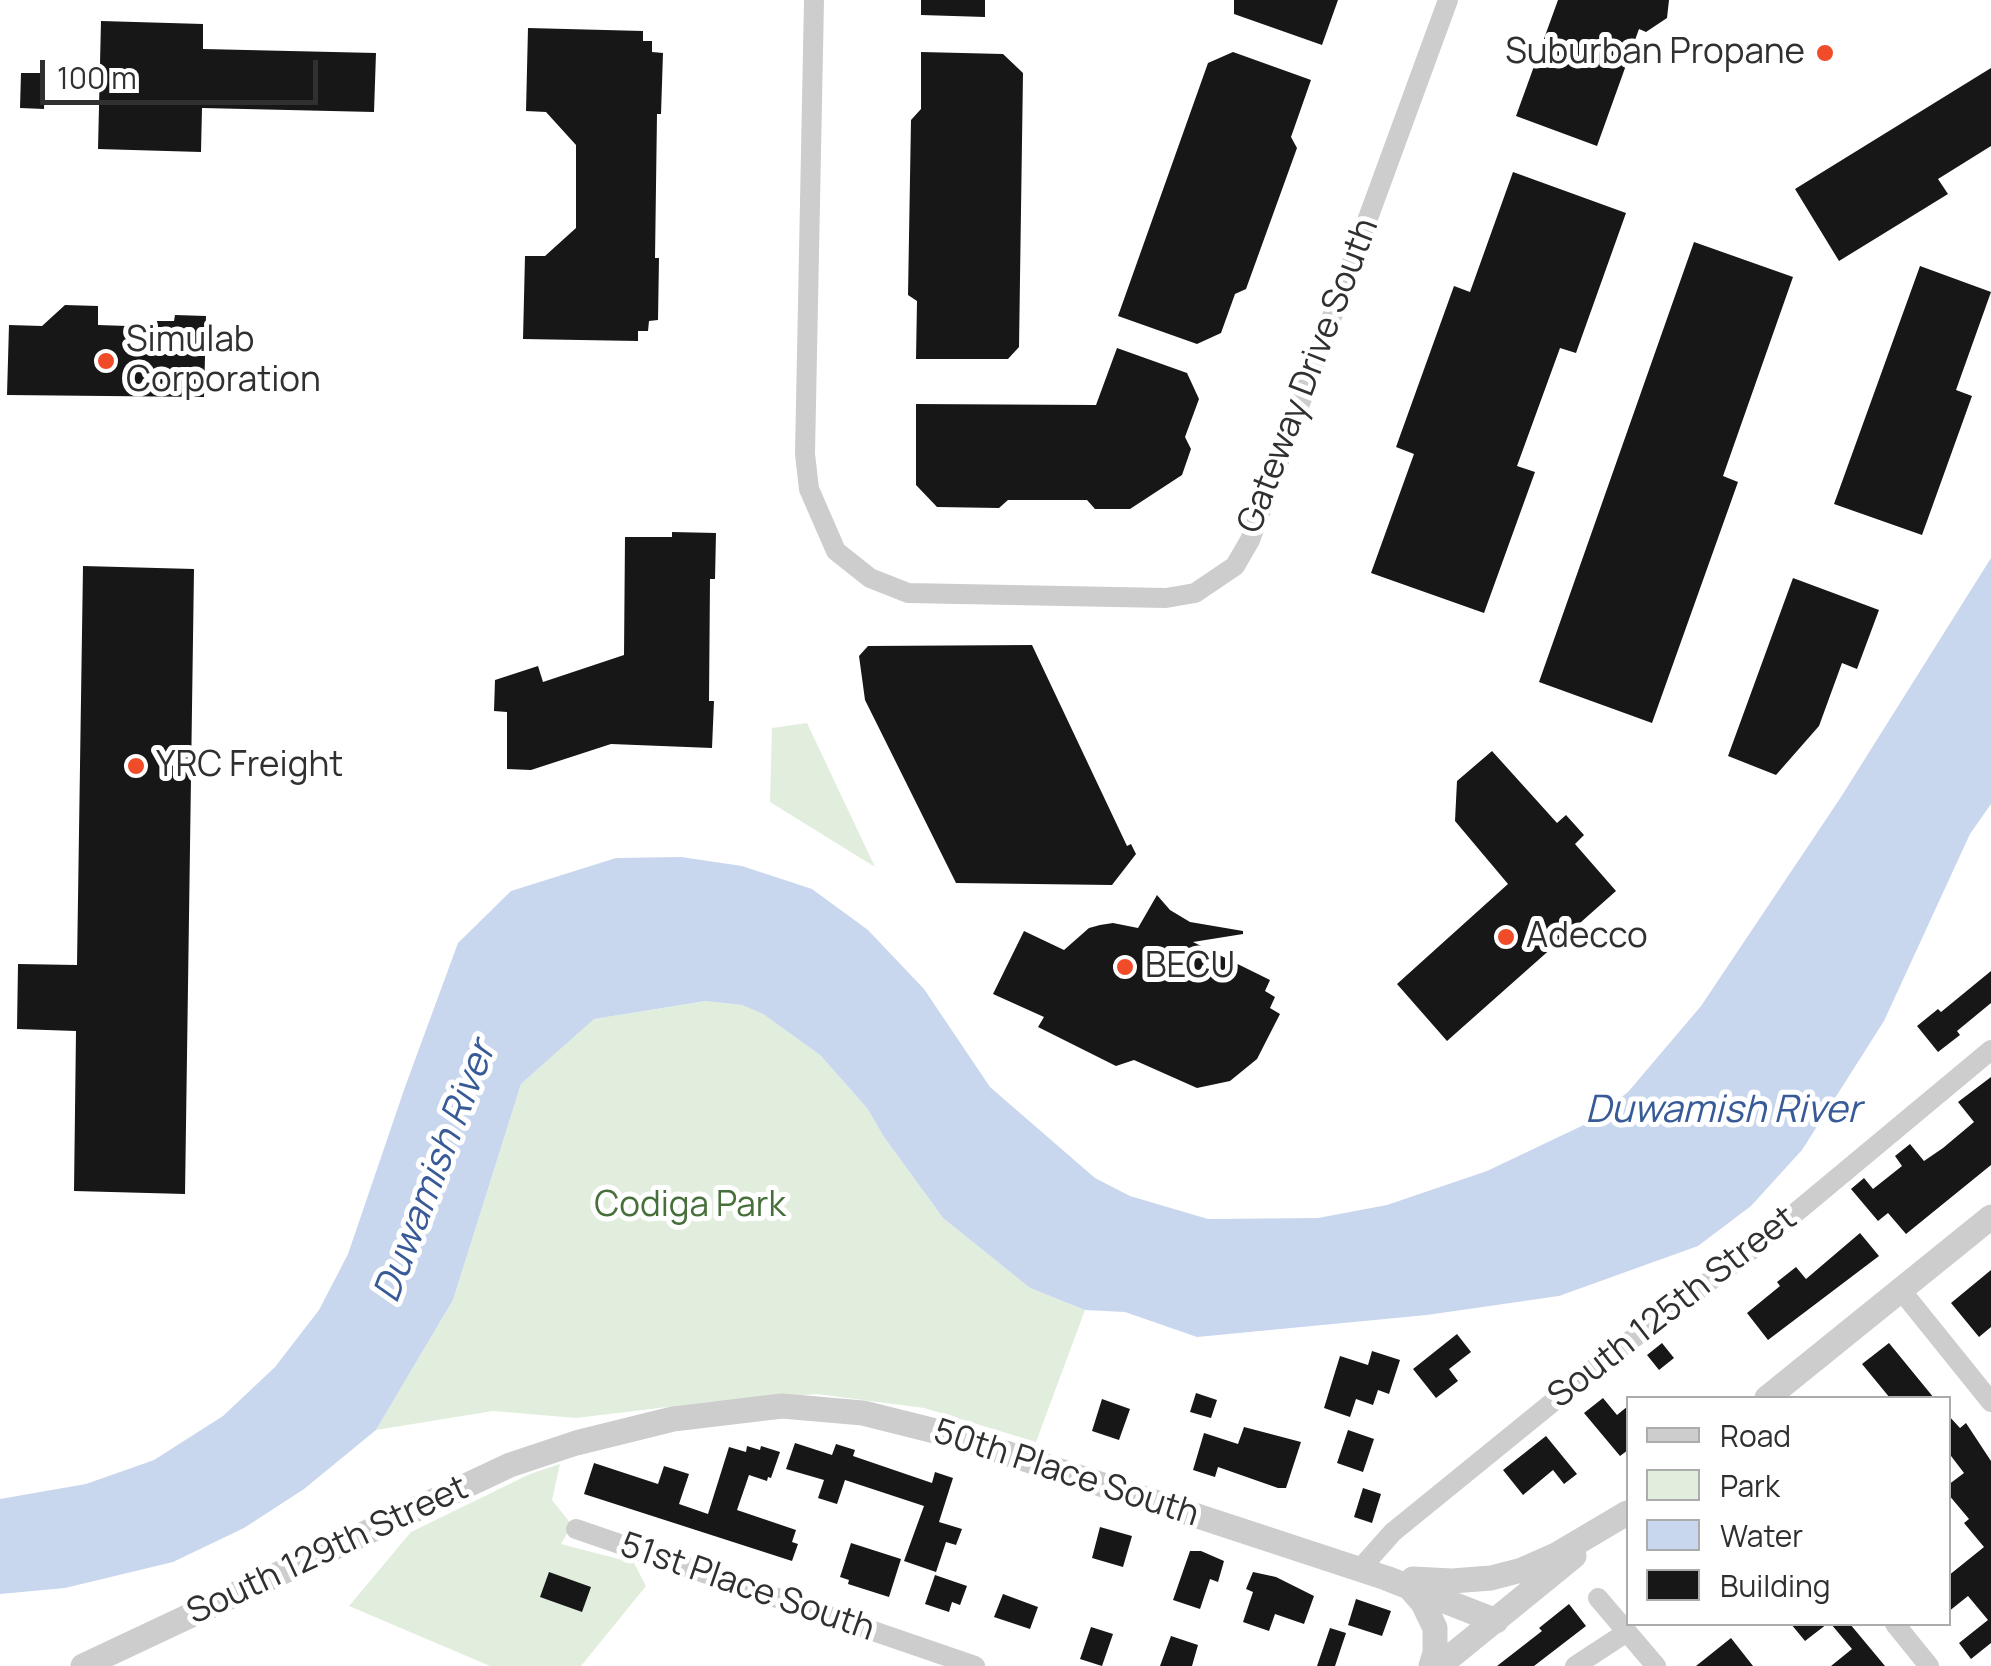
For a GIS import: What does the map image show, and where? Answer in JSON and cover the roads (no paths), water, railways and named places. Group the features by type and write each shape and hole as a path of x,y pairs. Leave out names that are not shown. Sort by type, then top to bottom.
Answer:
{"street":[{"name":"Gateway Drive South","path":"814,0 805,454 809,489 820,519 836,551 870,578 892,589 908,593 1056,598 1166,598 1195,594 1235,566 1250,540 1448,0"},
{"name":"South 125th Street","path":"1360,1569 1393,1532 1607,1358 1746,1254 1991,1050"},
{"path":"1769,1396 1991,1217"},
{"path":"1900,1289 1991,1402"},
{"name":"50th Place South","path":"576,1443 673,1419 782,1406 863,1413 951,1435 1396,1581 1496,1620"},
{"name":"South 129th Street","path":"83,1666 510,1464 576,1443"},
{"path":"1396,1581 1491,1578 1539,1562 1626,1514"},
{"path":"1439,1666 1626,1515"},
{"name":"51st Place South","path":"576,1529 975,1666"},
{"path":"1467,1580 1496,1620"},
{"path":"1396,1581 1423,1603 1434,1628 1431,1666"},
{"path":"1598,1598 1656,1666"},
{"path":"1897,1626 1929,1666"},
{"path":"1575,1666 1627,1632"}],"water":[{"name":"Duwamish River","path":"1991,558 1991,804 1970,834 1884,1021 1802,1150 1751,1206 1698,1246 1559,1296 1427,1315 1197,1337 1125,1312 1085,1310 1030,1288 943,1218 867,1108 820,1055 763,1014 742,1005 706,1001 594,1019 521,1084 453,1300 376,1430 304,1489 244,1528 173,1562 65,1588 0,1594 0,1499 86,1484 154,1460 223,1416 275,1367 319,1310 348,1254 458,943 511,891 616,858 681,857 742,866 812,889 868,930 924,989 990,1087 1095,1178 1130,1196 1208,1219 1318,1218 1387,1205 1487,1171 1590,1122 1628,1092 1701,1006 1841,797"}],"place":[{"name":"Suburban Propane","path":"1825,53"},
{"name":"Simulab Corporation","path":"106,361"},
{"name":"YRC Freight","path":"136,766"},
{"name":"Adecco","path":"1506,937"},
{"name":"BECU","path":"1125,967"}],"park label":[{"name":"Codiga Park","path":"690,1206"}]}
